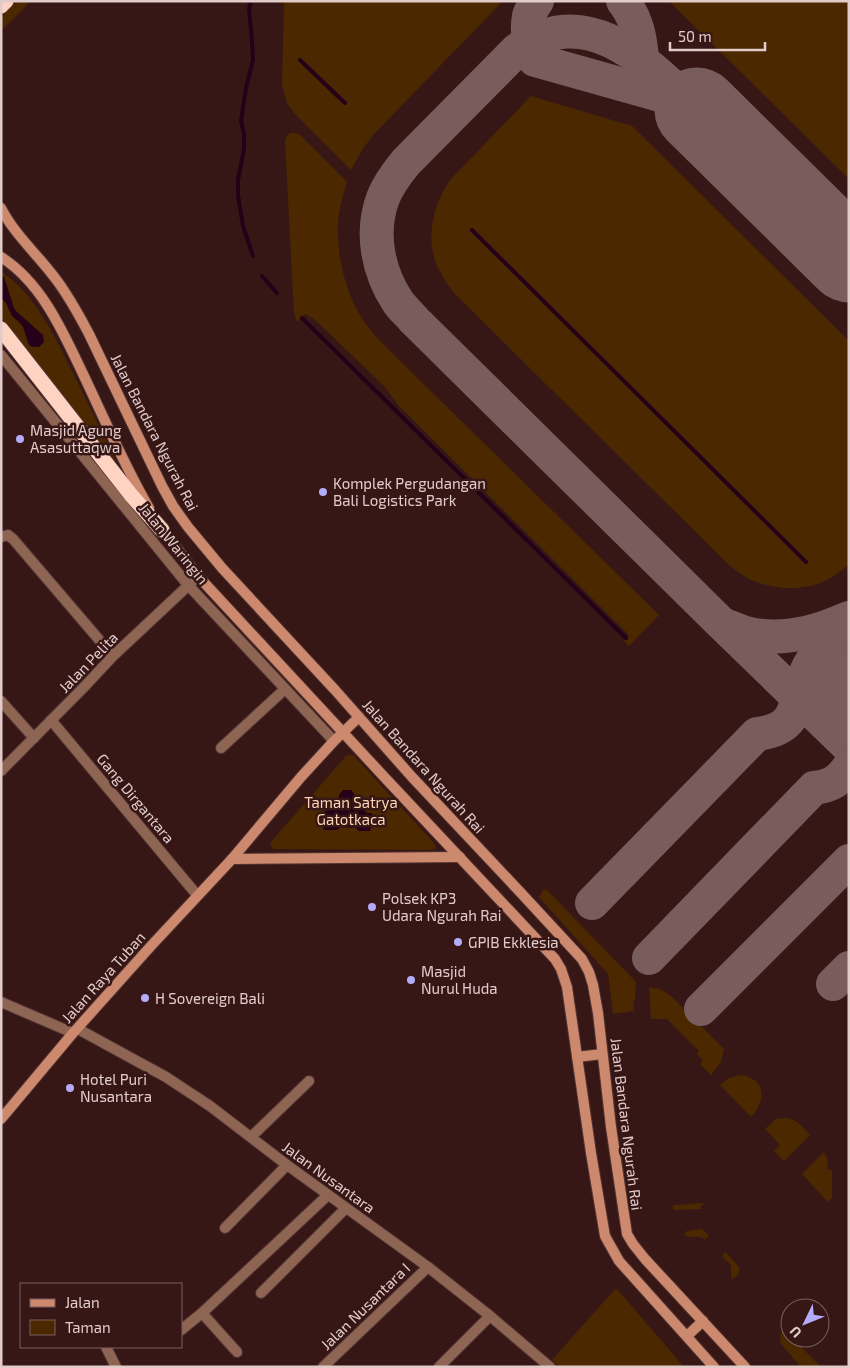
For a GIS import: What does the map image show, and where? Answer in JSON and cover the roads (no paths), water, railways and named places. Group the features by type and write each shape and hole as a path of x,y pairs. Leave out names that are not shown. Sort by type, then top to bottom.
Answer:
{"highway":[{"path":"1,6 6,1"},
{"path":"1,329 88,438 127,500 162,530"}],"main road":[{"name":"Jalan Bandara Ngurah Rai","path":"1,208 16,230 55,277 78,312 162,486 188,527 222,568 335,690 412,777 582,959 589,972 598,1013 611,1127 628,1234 645,1259 745,1367"},
{"path":"1,257 10,262 27,278 46,304 65,336 136,483 162,530 198,576 562,969 567,987 592,1161 605,1236 610,1248 619,1261 714,1367"},
{"name":"Jalan Raya Tuban","path":"1,1118 197,895 232,860 301,777 358,717"},
{"path":"232,860 460,857"},
{"path":"577,1057 602,1054"},
{"path":"687,1336 703,1321"}],"street":[{"name":"Jalan Waringin","path":"1,355 127,500 188,586 334,741"},
{"path":"1,537 8,535 13,539 113,656"},
{"name":"Jalan Pelita","path":"1,771 86,686 113,656 198,576"},
{"path":"221,748 286,689"},
{"path":"1,701 34,738"},
{"name":"Gang Dirgantara","path":"51,720 197,895"},
{"name":"Jalan Nusantara","path":"1,1002 76,1031 166,1077 210,1106 287,1165 428,1267 550,1367"},
{"path":"251,1137 309,1081"},
{"path":"225,1228 287,1165"},
{"path":"182,1329 202,1313 328,1195"},
{"path":"261,1293 346,1208"},
{"name":"Jalan Nusantara I","path":"323,1367 428,1267"},
{"path":"202,1313 237,1352"},
{"path":"439,1367 490,1316"},
{"path":"106,1348 116,1367"}],"waterway":[{"path":"251,1 249,9 253,60 241,121 244,133 244,149 238,180 238,195 243,226 253,256"},
{"path":"300,60 345,103"},
{"path":"472,230 806,562"},
{"path":"262,276 277,293"},
{"path":"302,318 626,638"}],"place":[{"name":"Masjid Agung Asasuttaqwa","path":"20,439"},
{"name":"Komplek Pergudangan Bali Logistics Park","path":"323,492"},
{"name":"Polsek KP3 Udara Ngurah Rai","path":"372,907"},
{"name":"GPIB Ekklesia","path":"458,942"},
{"name":"Masjid Nurul Huda","path":"411,980"},
{"name":"H Sovereign Bali","path":"145,998"},
{"name":"Hotel Puri Nusantara","path":"70,1088"}],"park label":[{"name":"Taman Satrya Gatotkaca","path":"351,810"}]}
